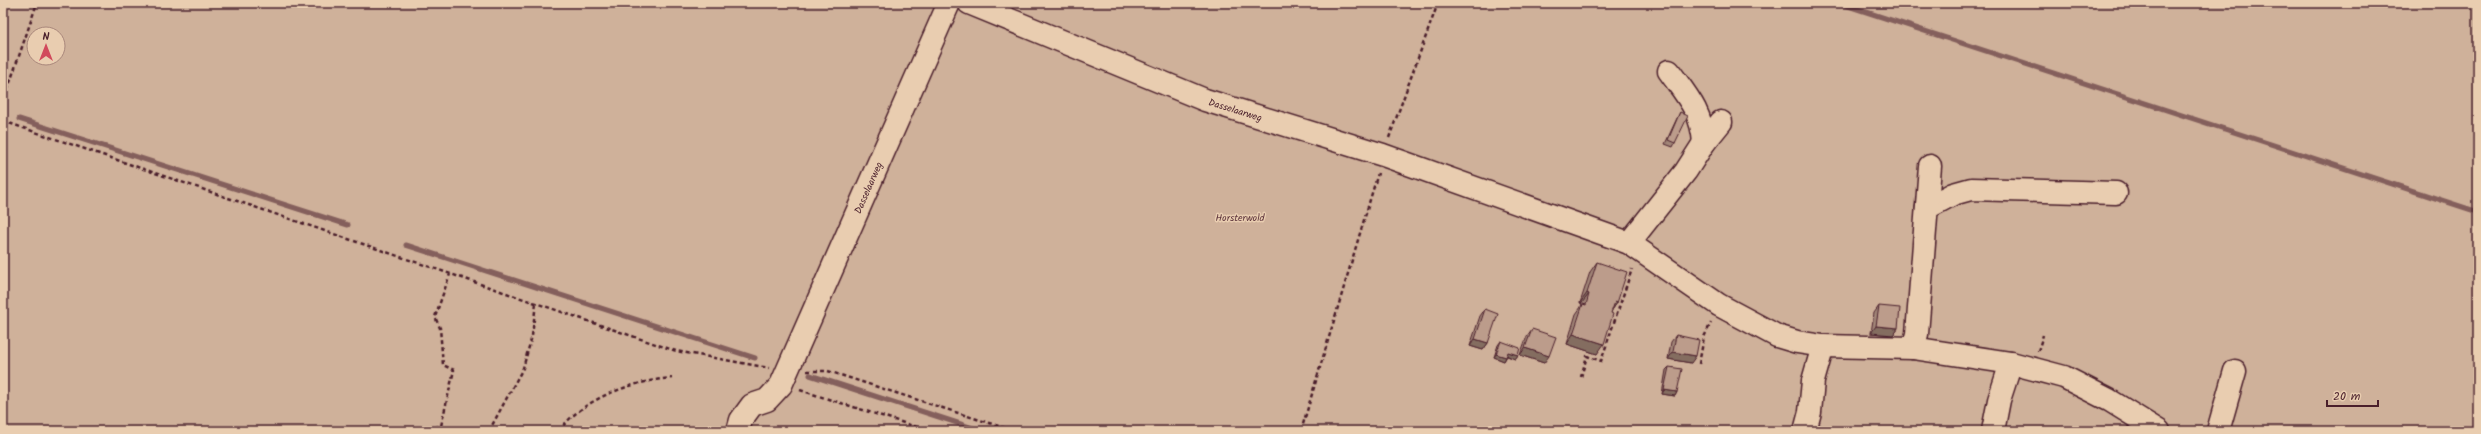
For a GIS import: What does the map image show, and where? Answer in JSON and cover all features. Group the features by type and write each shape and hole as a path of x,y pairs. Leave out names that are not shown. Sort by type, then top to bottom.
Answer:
{"street":[{"name":"Dasselaarweg","path":"738,431 741,420 752,405 767,400 784,378 949,3"},
{"name":"Dasselaarweg","path":"969,3 1205,100 1383,155 1509,199 1634,246 1719,305 1777,336 1797,342 1823,346 1913,348 2011,364 2064,378 2109,400 2159,431"},
{"path":"1669,72 1696,109 1703,131 1704,143"},
{"path":"1634,246 1704,143 1721,122"},
{"path":"1913,348 1917,334 1930,166"},
{"path":"1927,208 1953,194 1972,189 2116,193"},
{"path":"1805,431 1810,412 1813,381 1823,346"},
{"path":"1993,431 1999,400 2011,364"},
{"path":"2218,431 2235,372"}],"path":[{"path":"3,103 37,3"},
{"path":"1301,431 1383,155 1438,3"},
{"path":"3,120 676,351 784,378 929,431"},
{"path":"1581,377 1587,356 1600,361 1602,359 1634,246"},
{"path":"414,431 441,426 454,370 443,365 440,328 435,317 450,274"},
{"path":"489,431 523,368 532,336 536,303"},
{"path":"1699,364 1704,337 1719,305"},
{"path":"784,378 828,371 1014,431"},
{"path":"559,431 588,406 626,386 647,380 672,378"}],"green space":[{"name":"Horsterwold","path":"3,3 2478,3 2478,431 3,431"}],"building":[{"path":"1680,112 1688,116 1675,143 1668,140"},
{"path":"1597,262 1627,272 1617,303 1615,302 1611,313 1613,314 1604,344 1573,334 1583,304 1586,305 1589,294 1587,293"},
{"path":"1879,306 1900,308 1898,328 1876,326"},
{"path":"1485,309 1498,314 1488,343 1475,339"},
{"path":"1532,329 1556,337 1549,356 1525,348"},
{"path":"1676,335 1699,340 1696,356 1673,352"},
{"path":"1501,341 1520,348 1518,355 1508,352 1506,357 1496,354"},
{"path":"1669,367 1682,369 1677,392 1664,390"}],"waterway":[{"path":"1839,3 2478,212"},
{"path":"19,119 348,225"},
{"path":"406,245 755,358"},
{"path":"810,375 982,431"}]}
